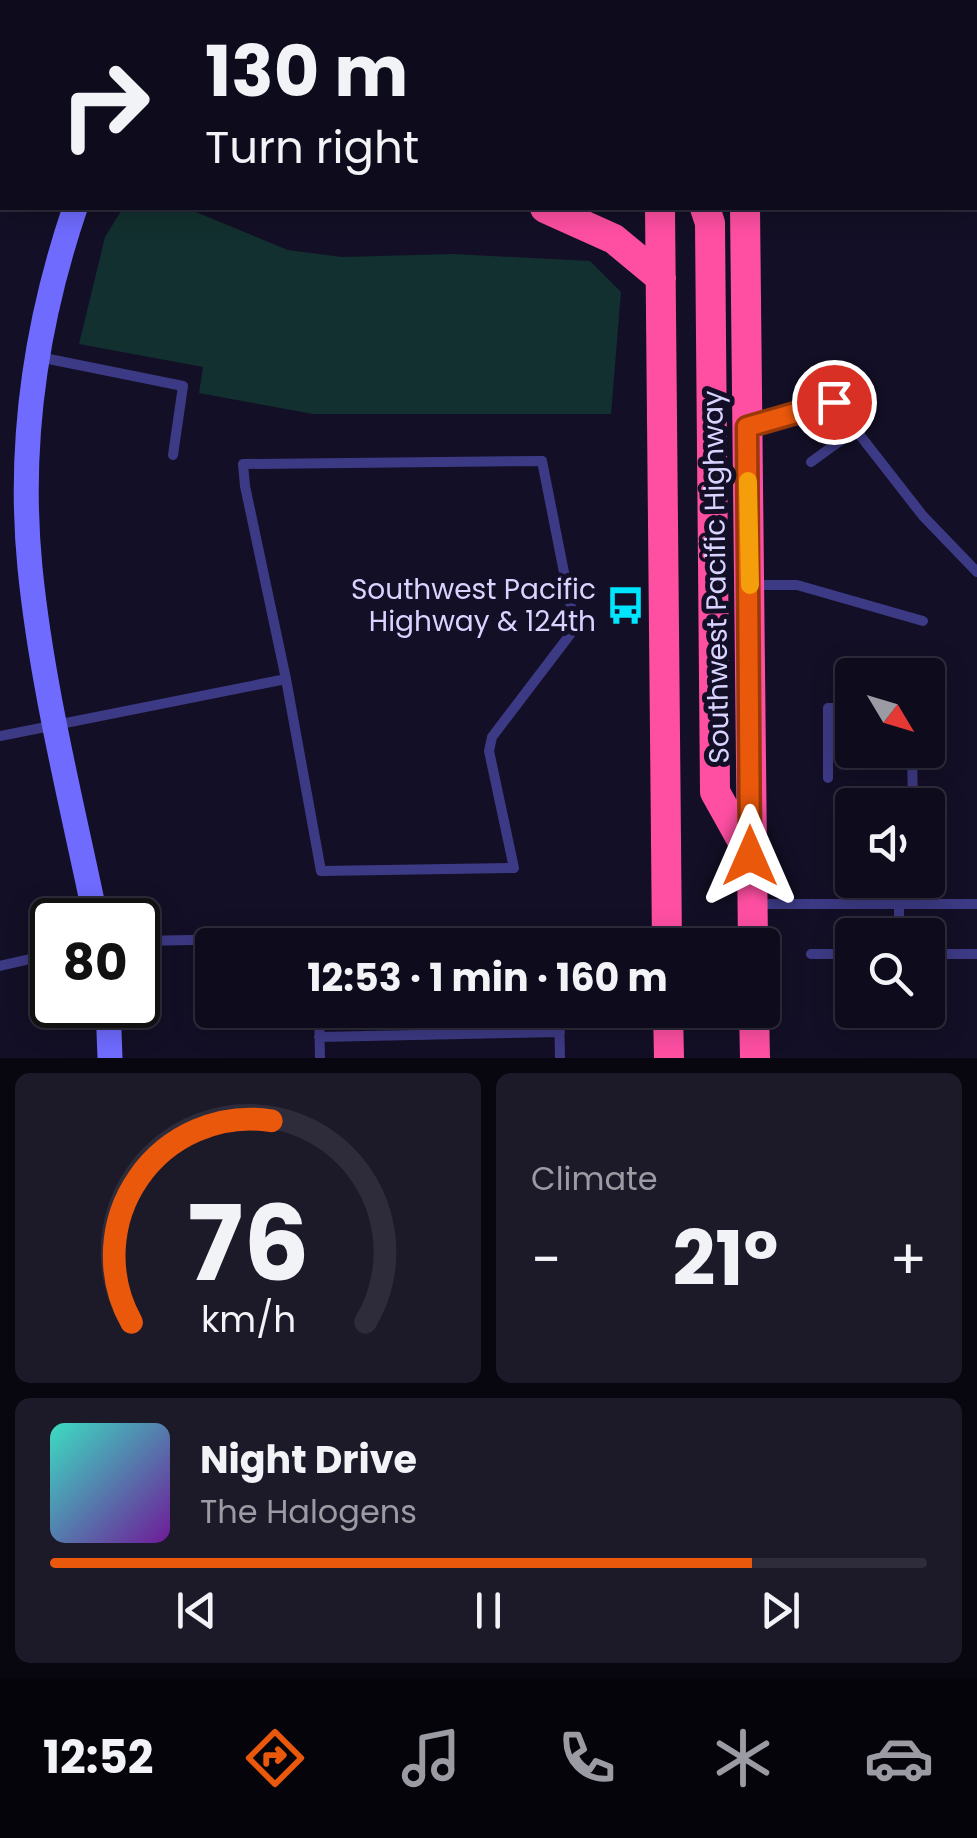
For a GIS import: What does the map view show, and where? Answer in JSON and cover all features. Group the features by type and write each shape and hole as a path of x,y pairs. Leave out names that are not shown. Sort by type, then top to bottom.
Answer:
{"highway":[{"path":"549,210 614,239 660,278"},
{"name":"Southwest Pacific Highway","path":"660,210 667,928"},
{"path":"706,210 710,222 715,792 750,856"},
{"name":"Southwest Pacific Highway","path":"746,210 753,928"},
{"path":"668,1028 669,1058"},
{"path":"754,1028 754,1058"}],"main road":[{"path":"75,210 52,284 38,357 28,452 28,534 36,620 91,898"},
{"path":"109,1028 110,1058"}],"lane":[{"path":"38,357 183,386 173,454"},
{"path":"747,427 834,402 923,516 977,572"},
{"path":"811,462 855,430"},
{"path":"542,461 575,628 492,738 489,751 514,868 321,871 286,679 244,486 243,464 542,461"},
{"path":"750,584 797,585 923,620"},
{"path":"0,736 286,679"},
{"path":"828,778 828,708 835,708"},
{"path":"913,898 913,904"},
{"path":"752,904 977,904"},
{"path":"900,904 900,918"},
{"path":"160,941 195,940"},
{"path":"811,954 835,954"},
{"path":"945,954 977,954"},
{"path":"0,966 30,959"},
{"path":"319,1028 320,1058"},
{"path":"560,1028 560,1058"},
{"path":"319,1037 560,1032"}],"green space":[{"path":"122,210 191,210 288,250 342,257 453,254 590,261 621,292 611,414 313,414 199,393 203,367 79,344 105,237"}],"slow traffic":[{"path":"748,481 750,585"}],"place":[{"name":"Southwest Pacific Highway & 124th","path":"626,605"}],"route":[{"path":"750,856 747,427 834,402"}]}
